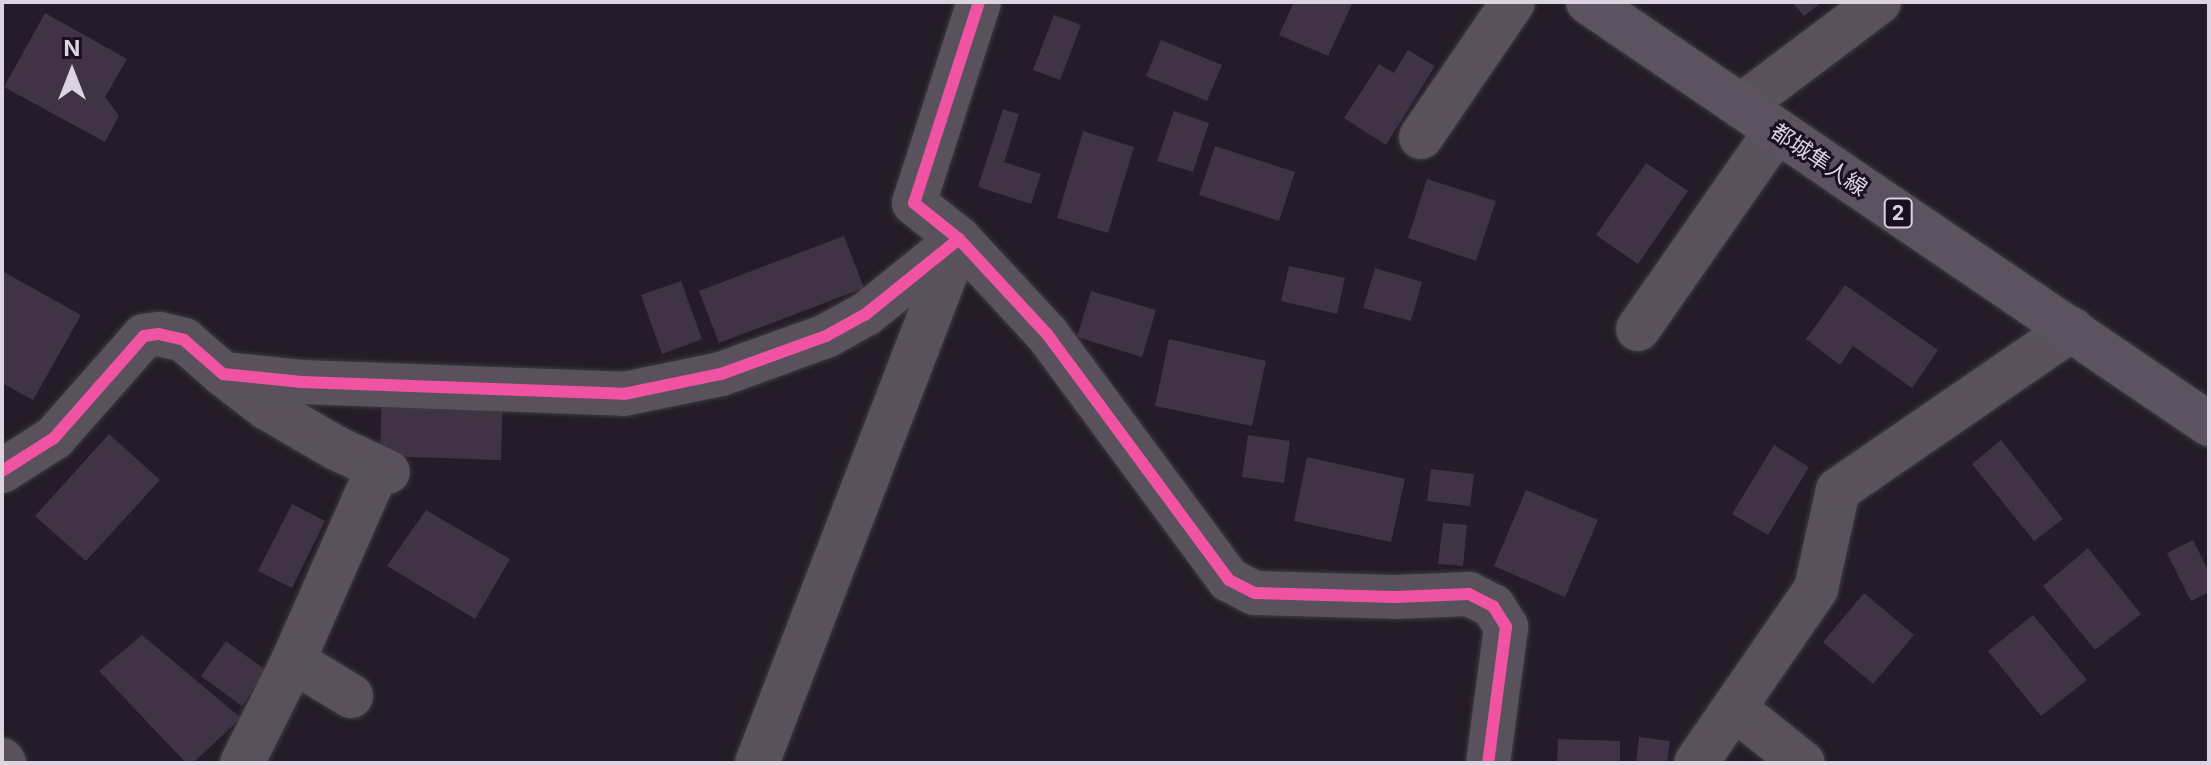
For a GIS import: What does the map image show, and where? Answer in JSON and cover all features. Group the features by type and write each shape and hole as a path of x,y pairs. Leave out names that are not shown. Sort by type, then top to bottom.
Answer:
{"main road":[{"name":"都城隼人線","path":"1588,2 2209,424"}],"street":[{"path":"979,2 914,203 959,239 1047,334 1136,449 1229,580 1255,593 1394,597 1469,594 1493,606 1506,627 1488,763"},
{"path":"1421,137 1513,2"},
{"path":"1741,106 1879,2"},
{"path":"1638,329 1776,131"},
{"path":"223,374 302,382 590,394 655,390 721,374 826,336 866,314 959,239"},
{"path":"757,763 959,239"},
{"path":"1696,763 1816,589 1838,490 2072,329"},
{"path":"2,471 54,438 144,336 159,334 184,340 267,408 336,448 383,470 242,763"},
{"path":"293,661 351,696"},
{"path":"1734,708 1803,763"}],"building":[{"path":"1294,2 1353,2 1328,56 1279,35"},
{"path":"1792,2 1822,2 1804,16"},
{"path":"45,13 127,59 105,97 119,116 105,142 4,87"},
{"path":"1054,15 1081,25 1060,80 1033,70"},
{"path":"1161,40 1222,65 1207,101 1146,76"},
{"path":"1408,50 1435,66 1386,145 1344,118 1379,64 1394,73"},
{"path":"1003,109 1019,114 1004,162 1041,174 1031,204 978,187"},
{"path":"1174,111 1209,123 1193,172 1157,161"},
{"path":"1083,131 1134,147 1108,233 1057,218"},
{"path":"1215,146 1295,172 1279,221 1199,195"},
{"path":"1646,163 1688,191 1638,264 1596,235"},
{"path":"1427,179 1496,201 1476,261 1408,238"},
{"path":"844,236 864,288 719,343 699,291"},
{"path":"1289,266 1345,278 1337,314 1281,301"},
{"path":"1375,268 1422,282 1411,321 1363,308"},
{"path":"2,271 81,315 33,400 2,383"},
{"path":"681,281 702,339 662,354 641,295"},
{"path":"1845,285 1938,350 1912,388 1853,346 1840,365 1806,339"},
{"path":"1091,291 1156,310 1142,357 1077,337"},
{"path":"1169,339 1266,361 1252,426 1155,406"},
{"path":"382,391 503,394 501,460 380,456"},
{"path":"109,434 160,480 86,561 35,516"},
{"path":"1248,435 1290,441 1284,483 1242,477"},
{"path":"2001,440 2063,519 2034,541 1972,464"},
{"path":"1774,445 1809,467 1768,535 1732,514"},
{"path":"1307,457 1405,479 1391,542 1294,521"},
{"path":"1431,469 1474,474 1470,506 1427,501"},
{"path":"1526,490 1598,520 1565,597 1494,566"},
{"path":"292,504 325,521 292,588 258,571"},
{"path":"426,510 510,559 475,619 387,566"},
{"path":"1443,523 1467,525 1463,566 1438,564"},
{"path":"2193,540 2209,572 2209,592 2191,601 2167,553"},
{"path":"2088,548 2141,614 2095,650 2043,586"},
{"path":"1864,593 1914,635 1873,684 1823,642"},
{"path":"2033,615 2087,680 2041,716 1988,651"},
{"path":"142,635 241,718 193,763 186,763 99,671"},
{"path":"226,641 267,671 242,706 201,676"},
{"path":"1639,737 1670,741 1667,763 1636,763"},
{"path":"1558,739 1620,741 1620,763 1557,763"}],"cycle path":[{"path":"979,2 914,203 959,239 1047,334 1229,580 1255,593 1394,597 1469,594 1493,606 1506,627 1488,763"},
{"path":"2,471 54,438 144,336 159,334 184,340 223,374 302,382 624,394 721,374 826,336 866,314 959,239"}]}
